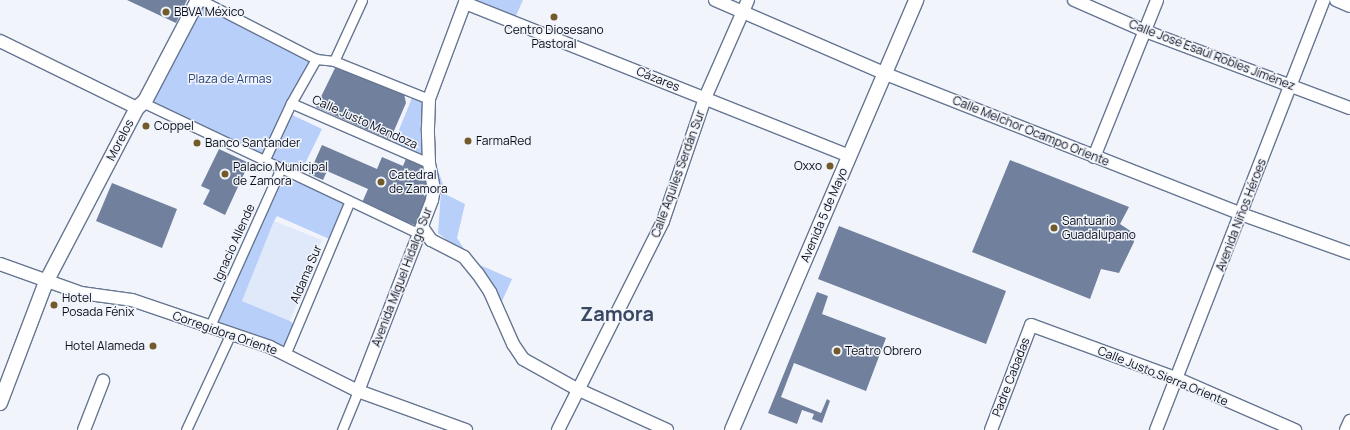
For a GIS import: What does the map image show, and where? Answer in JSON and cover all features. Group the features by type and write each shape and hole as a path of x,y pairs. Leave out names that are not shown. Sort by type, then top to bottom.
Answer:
{"street":[{"name":"Morelos","path":"0,403 46,282 198,0"},
{"path":"201,0 316,59 334,61 430,99"},
{"path":"334,61 362,0"},
{"name":"Calle Melchor Ocampo Oriente","path":"715,0 886,74 1094,157 1241,214 1350,253"},
{"name":"Calle Aquiles Serdán Sur","path":"558,430 577,389 663,221 705,98 748,0"},
{"name":"Avenida 5 de Mayo","path":"732,430 886,74 916,0"},
{"name":"Calle José Esaúl Robles Jiménez","path":"1074,0 1145,31 1290,84 1350,108"},
{"path":"1094,157 1157,0"},
{"name":"Avenida Niños Héroes","path":"1156,430 1178,379 1290,84 1324,0"},
{"path":"1336,0 1350,6"},
{"name":"Cázares","path":"466,1 850,156"},
{"name":"Avenida Miguel Hidalgo Sur","path":"358,391 421,231 434,188 429,163 430,99 466,1"},
{"path":"0,41 140,106 264,161 350,203 421,231 431,240 464,256 490,292 513,344 523,359 577,389 667,430"},
{"path":"264,161 291,103 316,59"},
{"name":"Calle Justo Mendoza","path":"291,103 429,163"},
{"name":"Ignacio Allende","path":"210,326 280,170"},
{"name":"Aldama Sur","path":"285,355 350,203"},
{"name":"Corregidora Oriente","path":"0,264 81,294 132,300 231,333 285,355 358,391 466,430"},
{"name":"Calle Justo Sierra Oriente","path":"1031,325 1178,379 1294,430"},
{"name":"Padre Cabadas","path":"991,430 1031,325"},
{"path":"186,430 231,333"},
{"path":"84,430 103,381"},
{"path":"342,430 358,391"},
{"path":"1346,430 1350,421"}],"shaded area":[{"path":"274,221 322,240 290,321 242,301"}],"green space":[{"name":"Plaza de Armas","path":"198,0 316,59 288,113 322,129 299,176 264,161 145,101"},
{"path":"472,0 523,0 515,18"},
{"path":"414,93 429,99 429,163 392,147"},
{"path":"436,165 447,195 465,204 457,238 470,258 438,233 441,192"},
{"path":"279,172 348,206 334,241 277,216 274,221 242,301 290,321 297,327 285,355 212,322"},
{"path":"480,265 512,279 502,301"}],"building":[{"name":"BBVA México","path":"127,0 187,0 176,23"},
{"path":"336,66 404,94 406,103 390,140 316,107"},
{"name":"Catedral de Zamora","path":"322,145 377,169 382,157 403,166 407,156 424,166 429,180 423,194 429,201 420,227 361,205 368,189 327,171 323,180 309,174"},
{"name":"Palacio Municipal de Zamora","path":"219,149 249,163 225,215 203,204 210,190 201,186"},
{"name":"Santuario Guadalupano","path":"1010,160 1129,207 1120,224 1132,232 1134,242 1119,273 1101,269 1090,299 972,252"},
{"path":"112,183 177,209 162,248 96,221"},
{"path":"839,226 1006,291 986,344 818,279"},
{"name":"Teatro Obrero","path":"817,292 828,296 822,314 886,338 866,391 794,363 781,397 821,413 827,399 830,401 822,423 812,419 814,414 802,410 797,424 768,413"}],"place":[{"name":"BBVA México","path":"166,12"},
{"name":"Centro Diosesano Pastoral","path":"554,17"},
{"name":"Coppel","path":"146,126"},
{"name":"FarmaRed","path":"468,141"},
{"name":"Banco Santander","path":"197,143"},
{"name":"Oxxo","path":"830,166"},
{"name":"Palacio Municipal de Zamora","path":"225,174"},
{"name":"Catedral de Zamora","path":"381,182"},
{"name":"Santuario Guadalupano","path":"1054,228"},
{"name":"Hotel Posada Fénix","path":"54,305"},
{"name":"Hotel Alameda","path":"153,346"},
{"name":"Teatro Obrero","path":"837,351"}],"district":[{"name":"Zamora","path":"617,313"}]}
